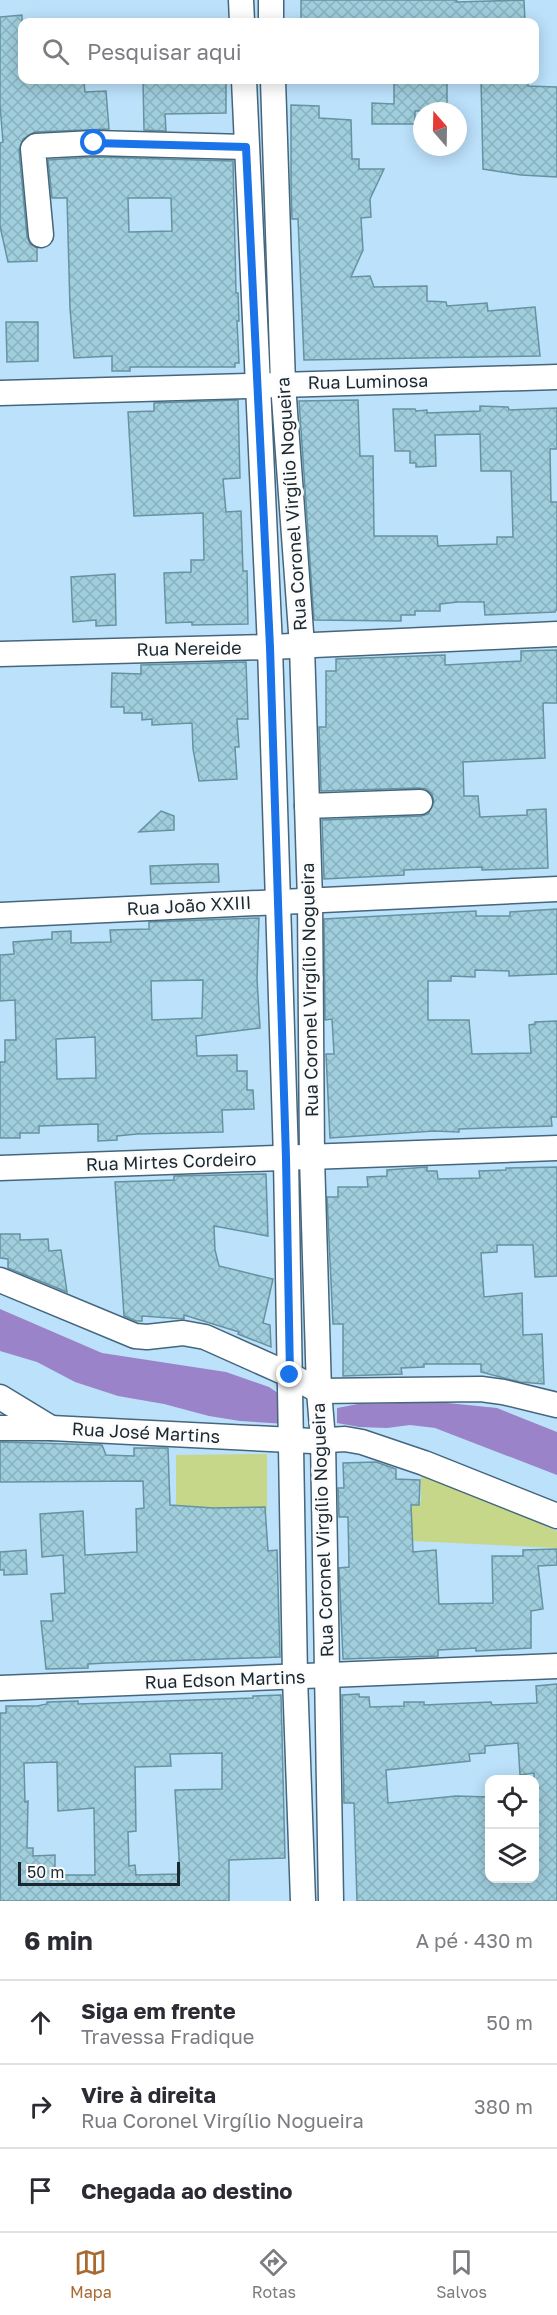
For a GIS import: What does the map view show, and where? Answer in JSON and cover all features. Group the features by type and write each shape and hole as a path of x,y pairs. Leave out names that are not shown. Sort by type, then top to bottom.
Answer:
{"street":[{"path":"241,0 242,18"},
{"path":"271,0 272,18"},
{"name":"Rua Coronel Virgílio Nogueira","path":"244,84 256,386 270,647 286,1158 295,1677 303,1901"},
{"name":"Rua Coronel Virgílio Nogueira","path":"273,84 283,384 302,646 310,900 312,1156 319,1391 323,1440 331,1901"},
{"path":"41,235 33,149 36,146 94,143 246,147"},
{"name":"Rua Luminosa","path":"0,393 557,377"},
{"name":"Rua Nereide","path":"0,654 302,646 557,634"},
{"path":"307,806 420,802"},
{"name":"Rua João XXIII","path":"0,915 557,889"},
{"name":"Rua Mirtes Cordeiro","path":"0,1168 557,1148"},
{"path":"0,1280 135,1336 197,1334 290,1375 319,1391 481,1389 557,1405"},
{"path":"0,1397 51,1428"},
{"name":"Rua José Martins","path":"0,1428 51,1428 292,1440 345,1439 362,1442 424,1463 557,1516"},
{"name":"Rua Edson Martins","path":"0,1688 557,1666"}],"green space":[{"path":"267,1454 267,1511 176,1511 176,1455"},
{"path":"421,1473 557,1531 557,1548 391,1540 394,1503 421,1502"}],"shaded area":[{"path":"0,1309 102,1353 226,1372 269,1387 284,1397 286,1424 209,1416 164,1404 118,1396 75,1382 37,1362 0,1351"},
{"path":"438,1402 497,1408 557,1432 557,1475 435,1428 410,1425 387,1428 359,1427 337,1423 337,1408 358,1404"}],"building":[{"path":"301,0 457,0 456,2 524,0 525,18 301,18"},
{"path":"22,15 22,18 18,18 18,84 84,84 85,92 106,91 109,129 35,132 23,139 19,150 27,236 30,244 37,248 37,261 8,262 0,226 0,143 3,142 0,105 0,17"},
{"path":"143,84 226,84 226,113 165,114 166,131 144,130"},
{"path":"394,84 447,84 447,102 413,102 413,124 372,124 372,103 394,104"},
{"path":"481,84 528,84 528,86 557,87 557,177 521,175 483,169"},
{"path":"291,105 319,106 319,118 351,120 352,159 359,159 359,169 384,169 370,199 371,217 361,218 363,250 351,277 370,276 374,287 427,286 427,301 446,302 447,306 487,303 488,311 535,307 540,356 304,360 298,219 292,219"},
{"path":"94,157 233,161 236,293 238,293 239,321 237,321 239,363 235,363 235,367 130,367 130,371 112,371 112,356 74,358 70,308 67,198 52,198 48,160","holes":["128,198 171,198 172,231 129,232"]},
{"path":"6,322 38,322 38,361 7,362"},
{"path":"238,400 240,478 223,479 226,512 241,511 243,571 247,571 248,624 166,623 164,573 191,572 191,560 204,560 203,513 134,516 128,412 154,411 154,403"},
{"path":"358,400 360,456 373,456 374,536 437,536 438,546 497,544 497,537 513,537 511,471 481,471 480,434 435,435 436,466 416,467 416,463 410,463 410,451 395,451 393,409 427,410 427,413 480,411 480,406 508,407 509,410 557,408 557,449 550,449 551,502 557,502 557,609 555,612 485,615 484,602 458,602 440,604 440,611 415,611 415,615 401,615 401,621 314,620 299,401"},
{"path":"115,574 116,625 96,626 96,620 73,622 71,577"},
{"path":"557,650 557,703 543,703 545,758 463,762 464,796 478,796 480,817 527,815 527,810 546,809 548,868 482,870 482,867 404,870 404,875 324,879 322,820 421,816 428,814 434,802 432,794 426,789 419,788 321,791 319,727 326,727 326,671 336,671 336,659 445,655 445,665 521,661 521,651"},
{"path":"246,662 248,719 237,719 239,747 235,747 237,779 199,781 193,749 192,723 152,725 152,719 142,720 142,713 124,713 124,707 111,707 112,673 141,674 141,665"},
{"path":"161,811 174,816 174,830 139,832"},
{"path":"218,864 219,882 151,884 150,866"},
{"path":"557,909 557,974 509,976 509,971 475,970 475,977 451,976 451,981 428,981 428,1020 469,1020 472,1054 531,1053 529,1025 535,1022 557,1021 557,1117 551,1117 552,1126 459,1129 459,1132 434,1131 330,1138 326,1054 334,1054 332,1019 325,1020 324,919 476,911 476,916 510,916 510,912"},
{"path":"259,918 257,979 260,1028 196,1036 197,1056 237,1055 237,1071 247,1071 247,1090 253,1090 254,1109 222,1110 223,1132 137,1134 117,1136 117,1140 98,1141 98,1124 39,1126 39,1133 20,1133 20,1138 0,1138 0,1062 5,1062 5,1040 16,1040 15,1000 0,1001 0,955 14,954 13,942 52,939 52,932 71,931 71,943 111,942 110,930 149,929 149,922","holes":["203,980 202,1018 152,1020 151,981","95,1037 96,1078 57,1079 56,1039"]},
{"path":"427,1167 427,1171 437,1171 438,1179 480,1178 479,1171 506,1170 506,1168 557,1167 557,1276 535,1277 533,1245 497,1245 497,1252 481,1253 484,1297 522,1293 523,1335 542,1334 544,1384 520,1382 481,1372 481,1364 424,1364 424,1367 401,1368 402,1374 343,1376 343,1324 333,1324 327,1197 338,1197 338,1187 368,1187 367,1177 387,1176 387,1170"},
{"path":"266,1174 268,1236 214,1226 215,1250 219,1266 273,1279 263,1323 270,1325 271,1347 238,1334 239,1332 184,1315 184,1319 142,1316 142,1321 124,1316 115,1182 174,1180 174,1176"},
{"path":"0,1234 20,1234 20,1240 48,1239 49,1251 61,1250 67,1292 8,1268 8,1259 0,1258"},
{"path":"0,1442 102,1445 106,1455 134,1456 134,1448 168,1448 170,1505 213,1508 265,1507 268,1551 277,1550 280,1657 107,1663 88,1664 88,1668 46,1669 41,1621 53,1621 51,1594 65,1593 63,1555 42,1557 40,1514 83,1511 85,1555 137,1552 136,1509 144,1508 143,1481 0,1482"},
{"path":"376,1462 396,1469 396,1479 420,1480 419,1505 411,1505 413,1552 436,1550 439,1604 493,1603 492,1556 523,1556 523,1550 557,1549 557,1565 538,1566 543,1609 531,1611 531,1648 476,1651 476,1648 438,1650 438,1656 343,1659 339,1568 349,1567 348,1517 339,1517 338,1488 344,1488 343,1463"},
{"path":"26,1550 27,1574 4,1575 4,1570 0,1570 0,1552"},
{"path":"557,1684 557,1901 357,1901 354,1803 344,1803 342,1695 359,1694 359,1697 369,1697 370,1707 404,1706 404,1702 424,1702 424,1705 491,1702 492,1705 537,1703 536,1686"},
{"path":"281,1695 285,1858 229,1860 229,1901 0,1901 0,1713 6,1713 6,1706 37,1706 47,1704 47,1702 78,1701 78,1704 253,1698 253,1696","holes":["222,1753 222,1789 175,1790 180,1874 136,1875 135,1865 129,1866 128,1832 136,1831 135,1767 171,1766 170,1754","57,1762 58,1811 94,1808 95,1875 55,1875 55,1855 33,1856 33,1848 27,1848 28,1801 25,1802 24,1763"]}],"route":[{"path":"94,143 246,147 270,647 286,1158 290,1375"}]}
